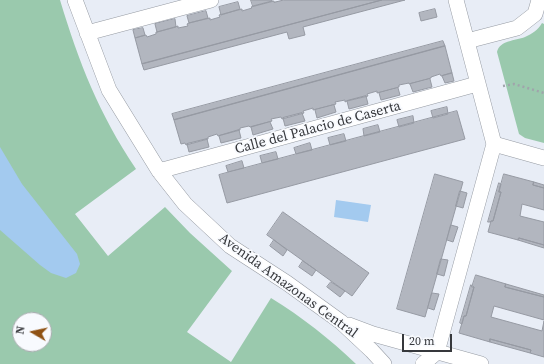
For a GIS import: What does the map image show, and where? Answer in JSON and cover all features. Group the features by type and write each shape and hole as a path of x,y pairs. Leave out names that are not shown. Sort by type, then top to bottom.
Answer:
{"street":[{"name":"Avenida Amazonas Central","path":"75,0 109,90 159,171 185,204 230,246 287,283 341,322 384,364"},
{"path":"87,33 211,0"},
{"path":"423,364 437,352 494,144 456,0"},
{"path":"467,41 517,28 539,10"},
{"name":"Calle del Palacio de Caserta","path":"159,171 477,84"},
{"path":"494,144 544,158"},
{"path":"341,322 373,334 481,364"}],"path":[{"path":"503,86 514,84 544,93"}],"green space":[{"path":"0,0 60,0 91,88 111,128 136,169 75,214 108,256 165,207 190,233 232,271 187,332 231,362 271,298 315,329 356,364 0,364"},
{"path":"542,23 544,24 544,143 525,138 519,134 497,52 501,45 530,35 537,30"}],"water":[{"path":"0,147 22,184 77,254 80,264 76,273 66,278 51,273 0,230"},
{"path":"336,200 371,205 368,222 334,217"}],"building":[{"path":"251,0 272,0 272,1 253,6"},
{"path":"382,0 142,64 135,38 146,35 147,37 156,34 156,32 178,26 178,28 188,26 187,24 189,23 210,18 210,20 220,17 219,15 242,9 242,11 274,1"},
{"path":"382,0 405,0 303,27 305,35 289,39 287,32 144,70 142,64"},
{"path":"238,2 240,9 221,15 219,7"},
{"path":"435,9 437,17 421,21 419,13"},
{"path":"206,11 208,18 189,23 187,16"},
{"path":"175,19 176,27 157,32 155,24"},
{"path":"143,28 145,35 135,38 133,30"},
{"path":"443,41 445,46 174,120 172,114"},
{"path":"445,46 452,73 441,76 440,74 409,84 399,85 399,87 377,93 377,91 367,94 368,96 345,102 345,100 335,102 336,104 313,110 313,108 303,111 304,113 282,119 281,117 271,119 272,121 251,127 240,128 240,130 218,136 217,134 208,137 208,139 186,145 185,143 181,144 174,120"},
{"path":"452,73 454,81 445,83 442,76"},
{"path":"430,79 432,87 413,92 410,84"},
{"path":"398,88 400,95 381,100 379,93"},
{"path":"366,96 368,104 349,109 347,101"},
{"path":"334,105 336,112 317,118 315,110"},
{"path":"447,107 448,114 433,118 431,111"},
{"path":"457,111 465,139 227,203 219,175"},
{"path":"302,113 305,121 285,126 283,118"},
{"path":"413,116 414,123 399,127 397,120"},
{"path":"270,122 273,129 253,135 251,127"},
{"path":"378,125 380,132 364,136 363,129"},
{"path":"239,130 241,138 221,143 219,136"},
{"path":"344,134 346,141 330,145 328,138"},
{"path":"207,139 209,147 189,152 187,144"},
{"path":"310,143 312,150 296,154 294,148"},
{"path":"276,152 278,159 262,163 260,156"},
{"path":"242,161 244,168 228,172 226,166"},
{"path":"435,174 463,182 425,317 397,309"},
{"path":"504,174 534,182 533,185 544,188 544,210 522,204 520,216 544,222 544,245 488,232 491,221 493,221 501,192 499,192"},
{"path":"534,182 544,185 544,188 533,185"},
{"path":"499,183 501,184 499,192 501,192 493,221 488,222"},
{"path":"460,191 467,193 463,208 456,206"},
{"path":"283,212 369,273 352,296 267,235"},
{"path":"451,225 458,227 453,242 447,240"},
{"path":"519,238 544,245 544,248 518,240"},
{"path":"274,240 287,250 283,256 270,246"},
{"path":"441,259 448,260 444,276 437,274"},
{"path":"303,261 316,270 312,276 299,267"},
{"path":"476,275 506,284 505,287 544,297 544,320 494,306 491,317 542,331 544,321 544,357 530,353 531,350 490,339 490,342 459,333 464,316 466,316"},
{"path":"331,282 345,291 340,297 327,287"},
{"path":"506,284 544,295 544,297 505,287"},
{"path":"471,285 474,287 466,316 464,316 462,324 460,323"},
{"path":"432,293 439,294 434,310 428,308"},
{"path":"490,339 531,350 530,353 490,342"}]}
